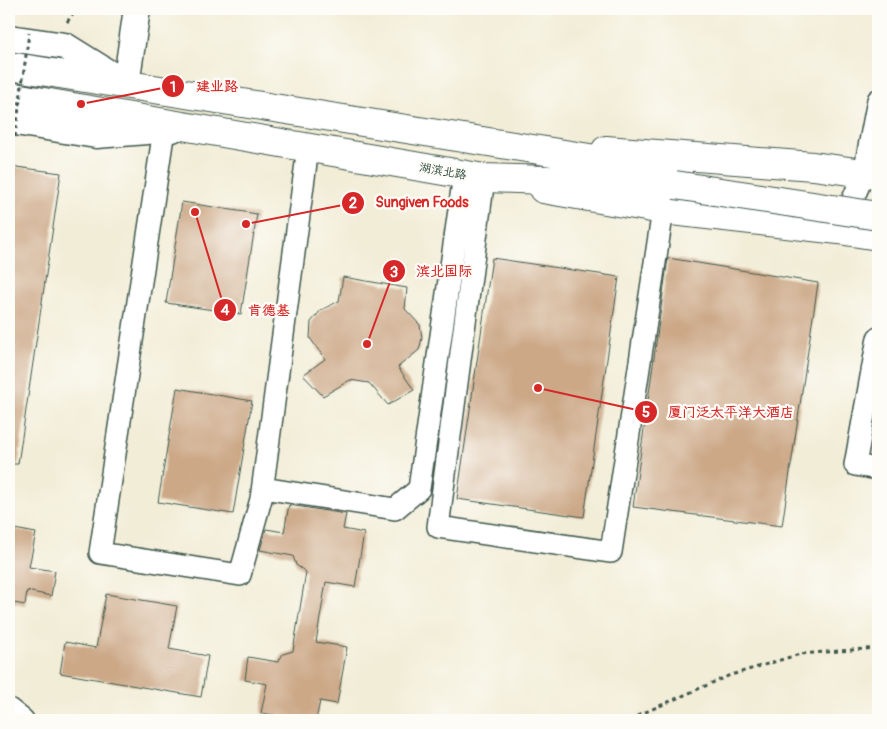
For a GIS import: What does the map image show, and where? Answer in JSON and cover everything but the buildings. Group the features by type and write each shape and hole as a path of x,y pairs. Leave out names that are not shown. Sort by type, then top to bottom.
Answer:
{"main road":[{"path":"9,66 482,140 878,216"},
{"name":"湖滨北路","path":"9,96 173,127 308,148 663,210 878,236"},
{"path":"482,140 813,166 871,174"},
{"path":"474,177 677,178 878,204"}],"street":[{"path":"19,35 66,46 126,84 137,9"},
{"path":"840,230 871,174 878,100"},
{"path":"12,129 96,135 173,127 100,554 240,575 263,488 308,148"},
{"path":"263,488 395,509 419,489 474,177"},
{"path":"474,177 438,527 611,552 663,210"},
{"path":"878,338 855,466 878,469"},
{"path":"9,709 23,720"}],"path":[{"path":"12,129 19,35"},
{"path":"631,720 640,714 728,676 800,654 878,648"}],"place":[{"name":"建业路","path":"81,104"},
{"name":"肯德基","path":"195,212"},
{"name":"Sungiven Foods","path":"246,224"},
{"name":"滨北国际","path":"367,344"},
{"name":"厦门泛太平洋大酒店","path":"538,388"}]}
